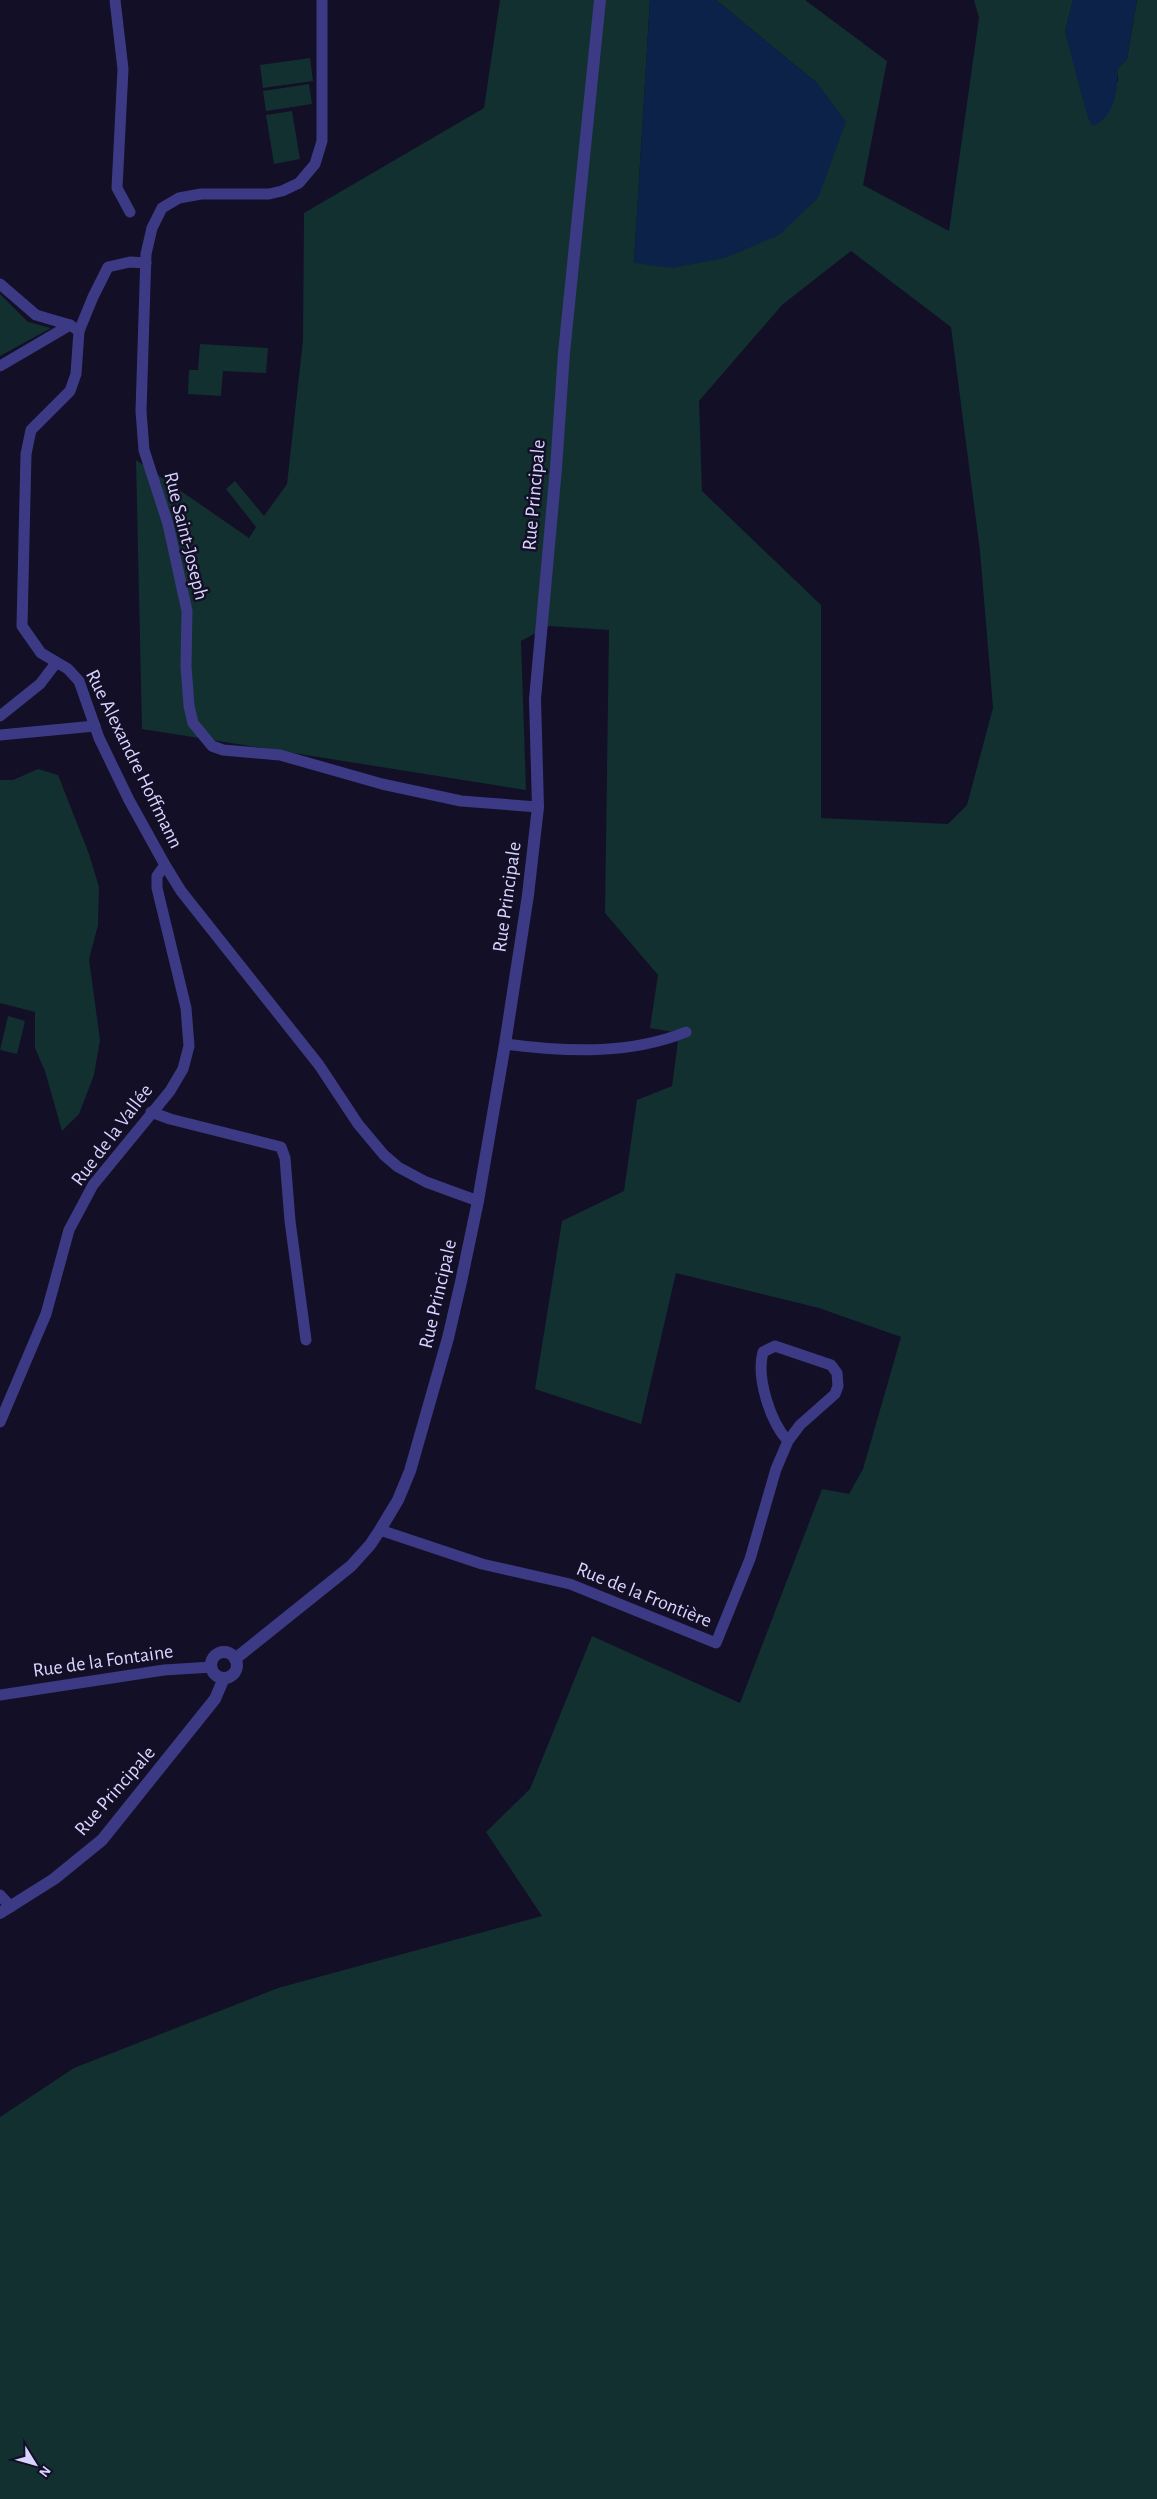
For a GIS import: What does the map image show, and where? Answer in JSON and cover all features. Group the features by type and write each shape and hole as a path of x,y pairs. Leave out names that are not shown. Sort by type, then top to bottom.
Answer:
{"street":[{"path":"115,0 122,70 117,188 130,212"},
{"name":"Rue Saint-Joseph","path":"322,0 322,141 315,164 308,174 299,183 282,191 269,194 201,194 179,198 162,208 152,228 146,263 141,411 144,450 168,524 187,610 186,666 189,706 193,723 202,737 212,746 223,750 280,755 382,784 461,801 538,807"},
{"name":"Rue Principale","path":"235,1659 351,1566 370,1545 380,1530 398,1500 424,1426 448,1338 478,1200 505,1044 528,895 538,807 535,698 556,468 564,353 600,0"},
{"name":"Rue Alexandre Hoffmann","path":"146,263 130,262 108,267 74,328 76,374 70,391 31,430 26,454 22,626 41,653 68,668 79,681 95,726 129,800 181,891 319,1065 358,1124 384,1155 402,1170 426,1182 478,1200"},
{"path":"0,284 36,315 74,328"},
{"path":"0,366 74,328"},
{"path":"0,716 40,684 56,663"},
{"path":"0,735 95,726"},
{"name":"Rue de la Vallée","path":"0,1422 46,1314 70,1230 93,1185 170,1091 183,1069 189,1046 186,1008 157,888 157,876 165,865"},
{"path":"505,1044 537,1048 627,1049 667,1040 686,1032"},
{"path":"151,1112 170,1119 281,1147 285,1158 290,1221 306,1340"},
{"path":"775,1346 831,1365 837,1373 838,1386 835,1394 800,1425 788,1441 780,1432 767,1402 760,1362 763,1352 775,1346"},
{"name":"Rue de la Frontière","path":"380,1530 482,1564 570,1584 716,1643 750,1559 776,1469 788,1441"},
{"path":"220,1653 227,1653 235,1659 237,1665 235,1672 224,1678 216,1675 212,1667 213,1660 220,1653"},
{"name":"Rue de la Fontaine","path":"0,1695 164,1670 212,1667"},
{"name":"Rue Principale","path":"0,1895 6,1910 54,1879 102,1840 215,1699 224,1678"}],"green space":[{"path":"500,0 650,0 634,263 818,84 716,0 805,0 887,61 863,185 949,231 979,18 974,0 1073,0 1065,32 1118,82 1117,69 1127,59 1137,0 1157,0 1157,2499 0,2499 0,2117 74,2068 278,1988 542,1916 486,1832 530,1789 592,1636 740,1703 822,1489 849,1494 863,1469 901,1337 819,1308 676,1273 641,1424 535,1389 562,1221 624,1191 637,1100 672,1086 679,1033 650,1028 658,975 605,913 609,630 549,626 521,641 526,790 142,729 136,460 249,538 256,527 226,489 235,481 264,516 287,484 303,340 304,213 484,108","holes":["851,251 951,327 980,551 993,708 967,805 948,824 821,818 821,605 702,491 699,401 782,305"]},
{"path":"310,58 313,81 263,88 260,65"},
{"path":"309,84 312,104 266,111 263,91"},
{"path":"292,111 300,159 274,164 266,115"},
{"path":"0,294 28,322 51,328 0,356"},
{"path":"200,344 268,348 266,373 223,371 221,396 188,394 189,370 198,370"},
{"path":"38,769 58,775 89,854 99,887 98,925 89,959 100,1040 94,1075 79,1114 62,1131 45,1071 35,1048 35,1012 0,1003 0,780 13,780"},
{"path":"8,1016 25,1021 17,1054 0,1050"}],"water":[{"path":"650,0 716,0 818,84 846,122 818,198 779,235 725,258 672,268 634,263"},
{"path":"1073,0 1137,0 1127,59 1117,69 1117,86 1114,102 1106,117 1092,126 1087,115 1065,32"}]}
